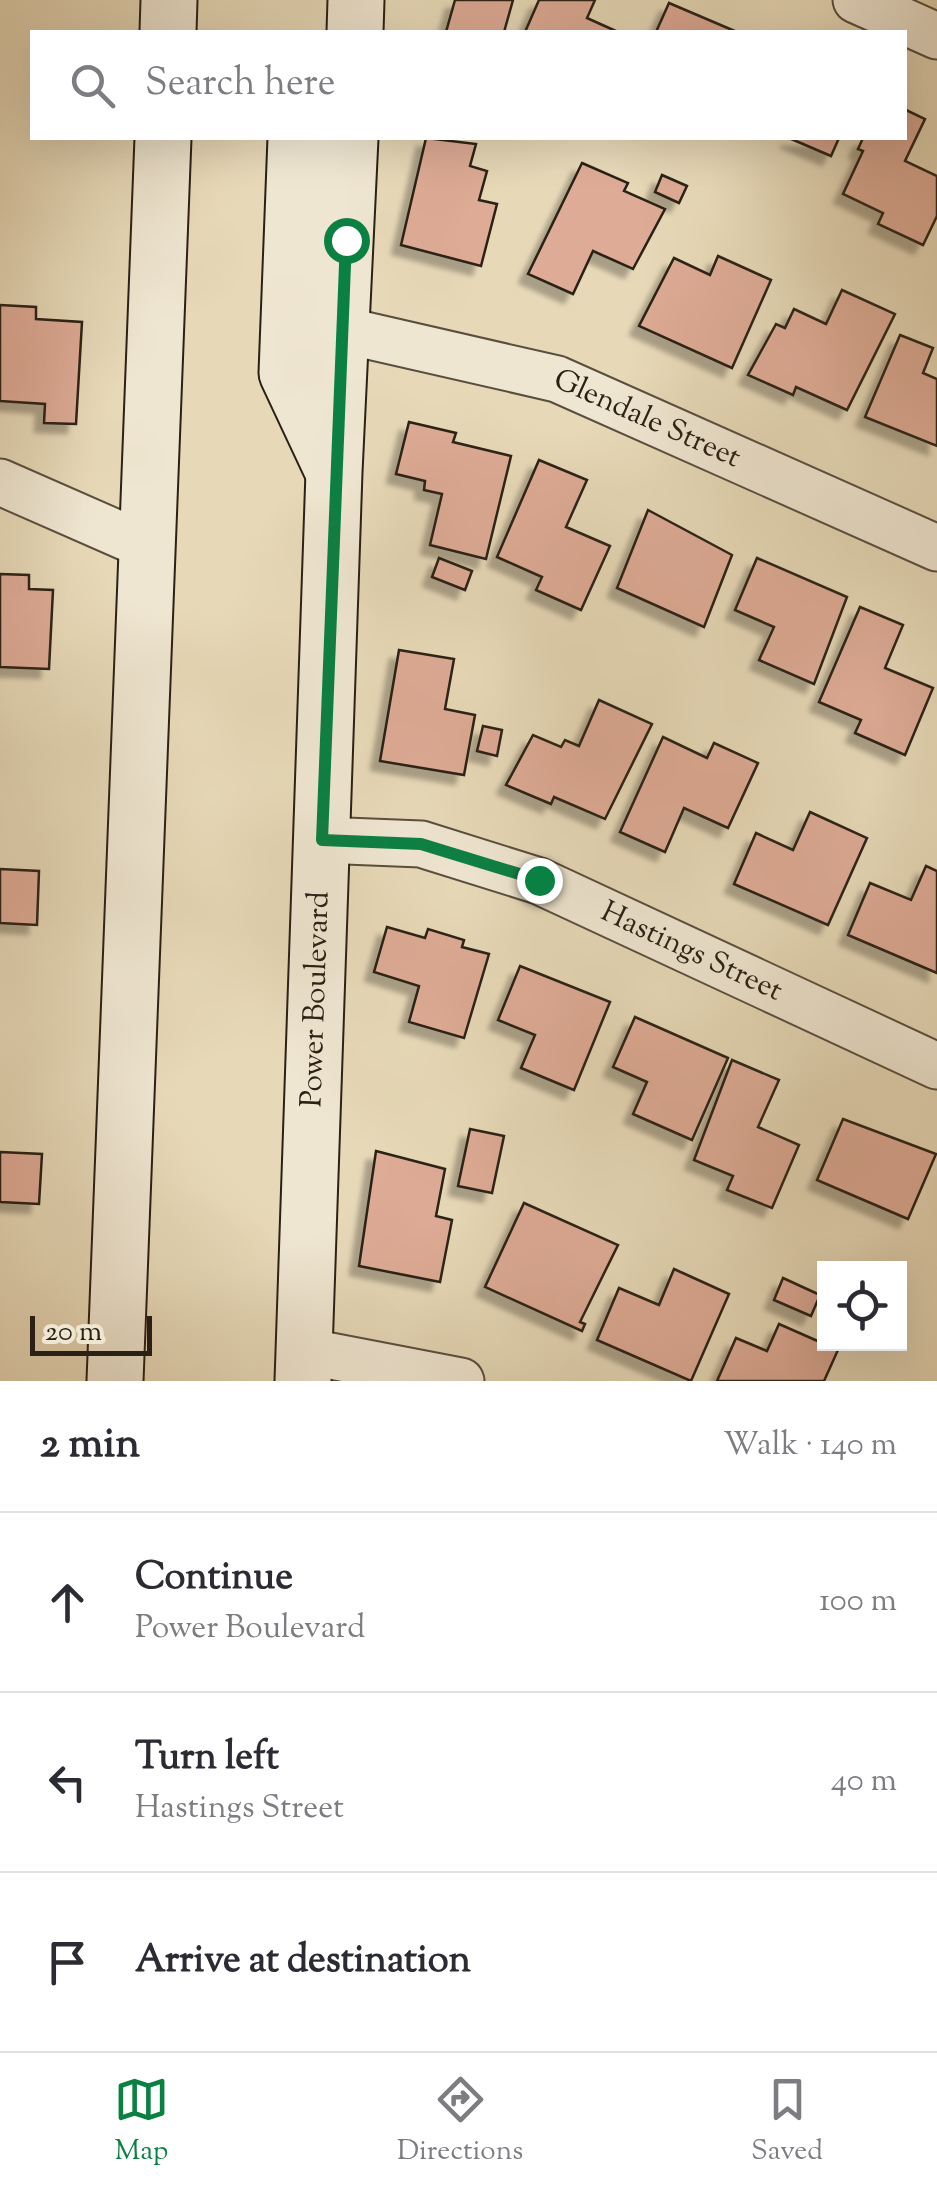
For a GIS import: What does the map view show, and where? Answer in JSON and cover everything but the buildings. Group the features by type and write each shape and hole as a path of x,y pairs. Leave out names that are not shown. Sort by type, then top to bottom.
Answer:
{"main road":[{"path":"168,30 169,0"},
{"path":"355,30 356,0"},
{"path":"114,1381 163,140"},
{"path":"296,140 287,373 334,472"},
{"name":"Power Boulevard","path":"304,1366 334,472 350,140"}],"street":[{"path":"856,0 937,36"},
{"name":"Glendale Street","path":"343,330 557,379 937,548"},
{"path":"0,482 148,547"},
{"name":"Hastings Street","path":"322,840 421,844 539,880 937,1066"},
{"path":"304,1366 461,1381"}],"route":[{"path":"346,240 322,840 421,844 539,880"}]}
